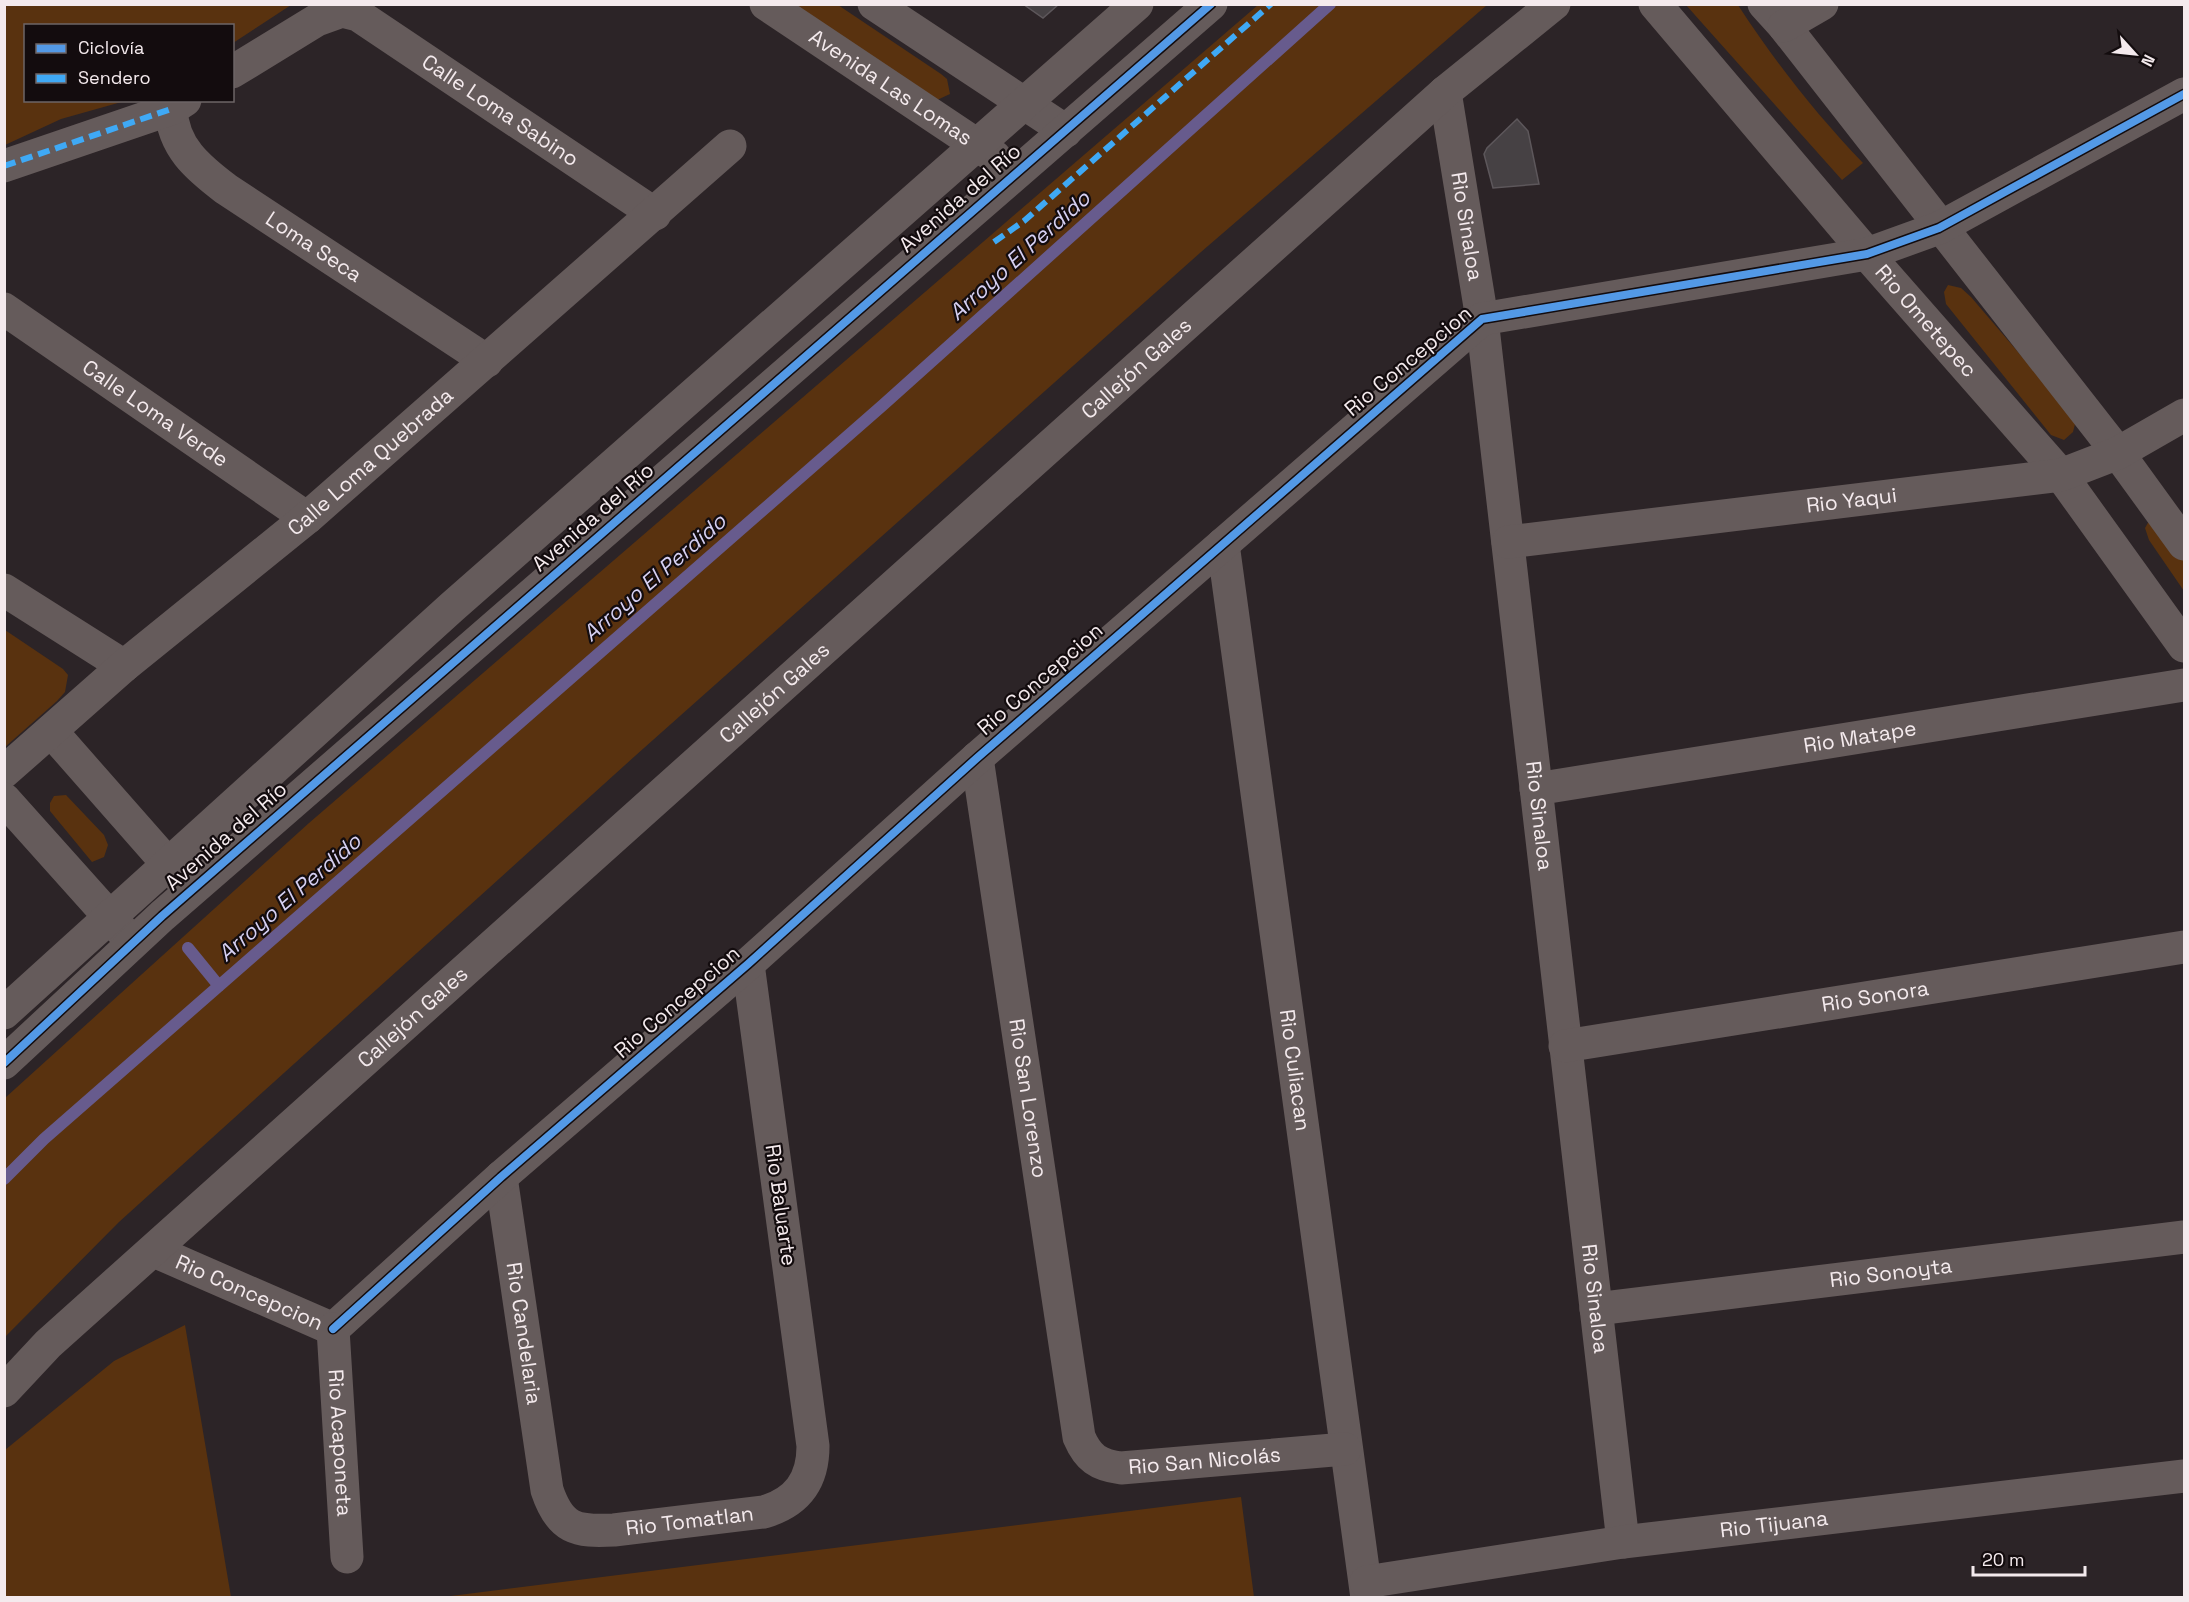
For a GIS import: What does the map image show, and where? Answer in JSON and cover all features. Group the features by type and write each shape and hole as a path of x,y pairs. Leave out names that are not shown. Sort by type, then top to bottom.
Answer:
{"street":[{"name":"Avenida Las Lomas","path":"766,4 979,145 1015,173"},
{"path":"874,4 1066,131"},
{"name":"Avenida del Río","path":"4,1013 452,607 1137,4"},
{"name":"Avenida del Río","path":"4,1062 192,890 1211,4"},
{"name":"Callejón Gales","path":"4,1391 48,1344 1445,92 1554,4"},
{"name":"Rio Ometepec","path":"1655,4 1867,254 2061,475 2184,646"},
{"path":"1822,4 1774,15 2118,453 2184,544"},
{"name":"Calle Loma Sabino","path":"234,71 317,20 342,11 371,21 655,214"},
{"name":"Rio Sinaloa","path":"1445,92 1482,319 1623,1542"},
{"name":"Rio Concepcion","path":"154,1251 333,1329 501,1177 748,964 977,758 1482,319 1867,254 1939,228 2184,94"},
{"path":"4,166 178,105"},
{"name":"Loma Seca","path":"178,105 171,126 177,139 196,166 235,195 487,361"},
{"name":"Calle Loma Quebrada","path":"4,772 124,666 307,518 730,146"},
{"name":"Calle Loma Verde","path":"4,309 307,518"},
{"name":"Rio Yaqui","path":"1508,542 2061,475 2118,453 2184,415"},
{"name":"Rio Culiacan","path":"1222,544 1366,1590"},
{"path":"4,590 124,666"},
{"name":"Rio Matape","path":"1536,789 2184,685"},
{"path":"51,731 192,890"},
{"name":"Rio San Lorenzo","path":"977,758 1079,1437"},
{"path":"4,799 134,942"},
{"name":"Rio Sonora","path":"1566,1046 2184,947"},
{"name":"Rio Baluarte","path":"748,964 813,1446"},
{"name":"Rio Candelaria","path":"501,1177 547,1490"},
{"name":"Rio Sonoyta","path":"1596,1309 2184,1237"},
{"name":"Rio Acaponeta","path":"333,1329 347,1557"},
{"name":"Rio San Nicolás","path":"1079,1437 1086,1453 1095,1462 1121,1468 1345,1449"},
{"name":"Rio Tomatlan","path":"547,1490 559,1518 577,1528 591,1531 764,1512 786,1503 804,1487 813,1463 813,1446"},
{"name":"Rio Tijuana","path":"1366,1590 1623,1542 2184,1476"}],"shaded area":[{"path":"5,4 291,5 234,42 234,24 24,24 24,102 121,102 61,119 5,145"},
{"path":"790,5 838,5 941,74 947,79 950,94 937,100"},
{"path":"1258,5 1487,5 1201,252 635,756 119,1222 5,1337 5,1098 309,823"},
{"path":"1686,5 1738,5 1797,87 1863,163 1842,180"},
{"path":"1948,285 1961,288 1971,297 2076,420 2073,432 2064,440 2051,435 1946,304 1944,292"},
{"path":"2149,521 2184,553 2184,591 2149,540 2145,528"},
{"path":"5,630 63,669 68,675 65,692 5,747"},
{"path":"66,795 104,835 108,845 104,857 92,862 50,811 50,803 54,796"},
{"path":"185,1325 231,1597 5,1597 5,1450 114,1361"},
{"path":"1241,1497 1254,1597 443,1597"}],"building":[{"path":"1023,4 1059,4 1043,18"},
{"path":"1517,119 1528,131 1539,184 1493,188 1484,154 1487,148"}],"waterway":[{"name":"Arroyo El Perdido","path":"4,1179 44,1139 883,405 1330,4"},
{"path":"188,948 219,986"}],"marked path":[{"path":"994,242 1024,221 1271,4"},
{"path":"4,166 171,109"}],"cycle path":[{"path":"4,1063 162,916 1211,4"},
{"path":"333,1329 501,1177 748,964 977,758 1482,319 1867,254 1939,228 2184,94"}]}
